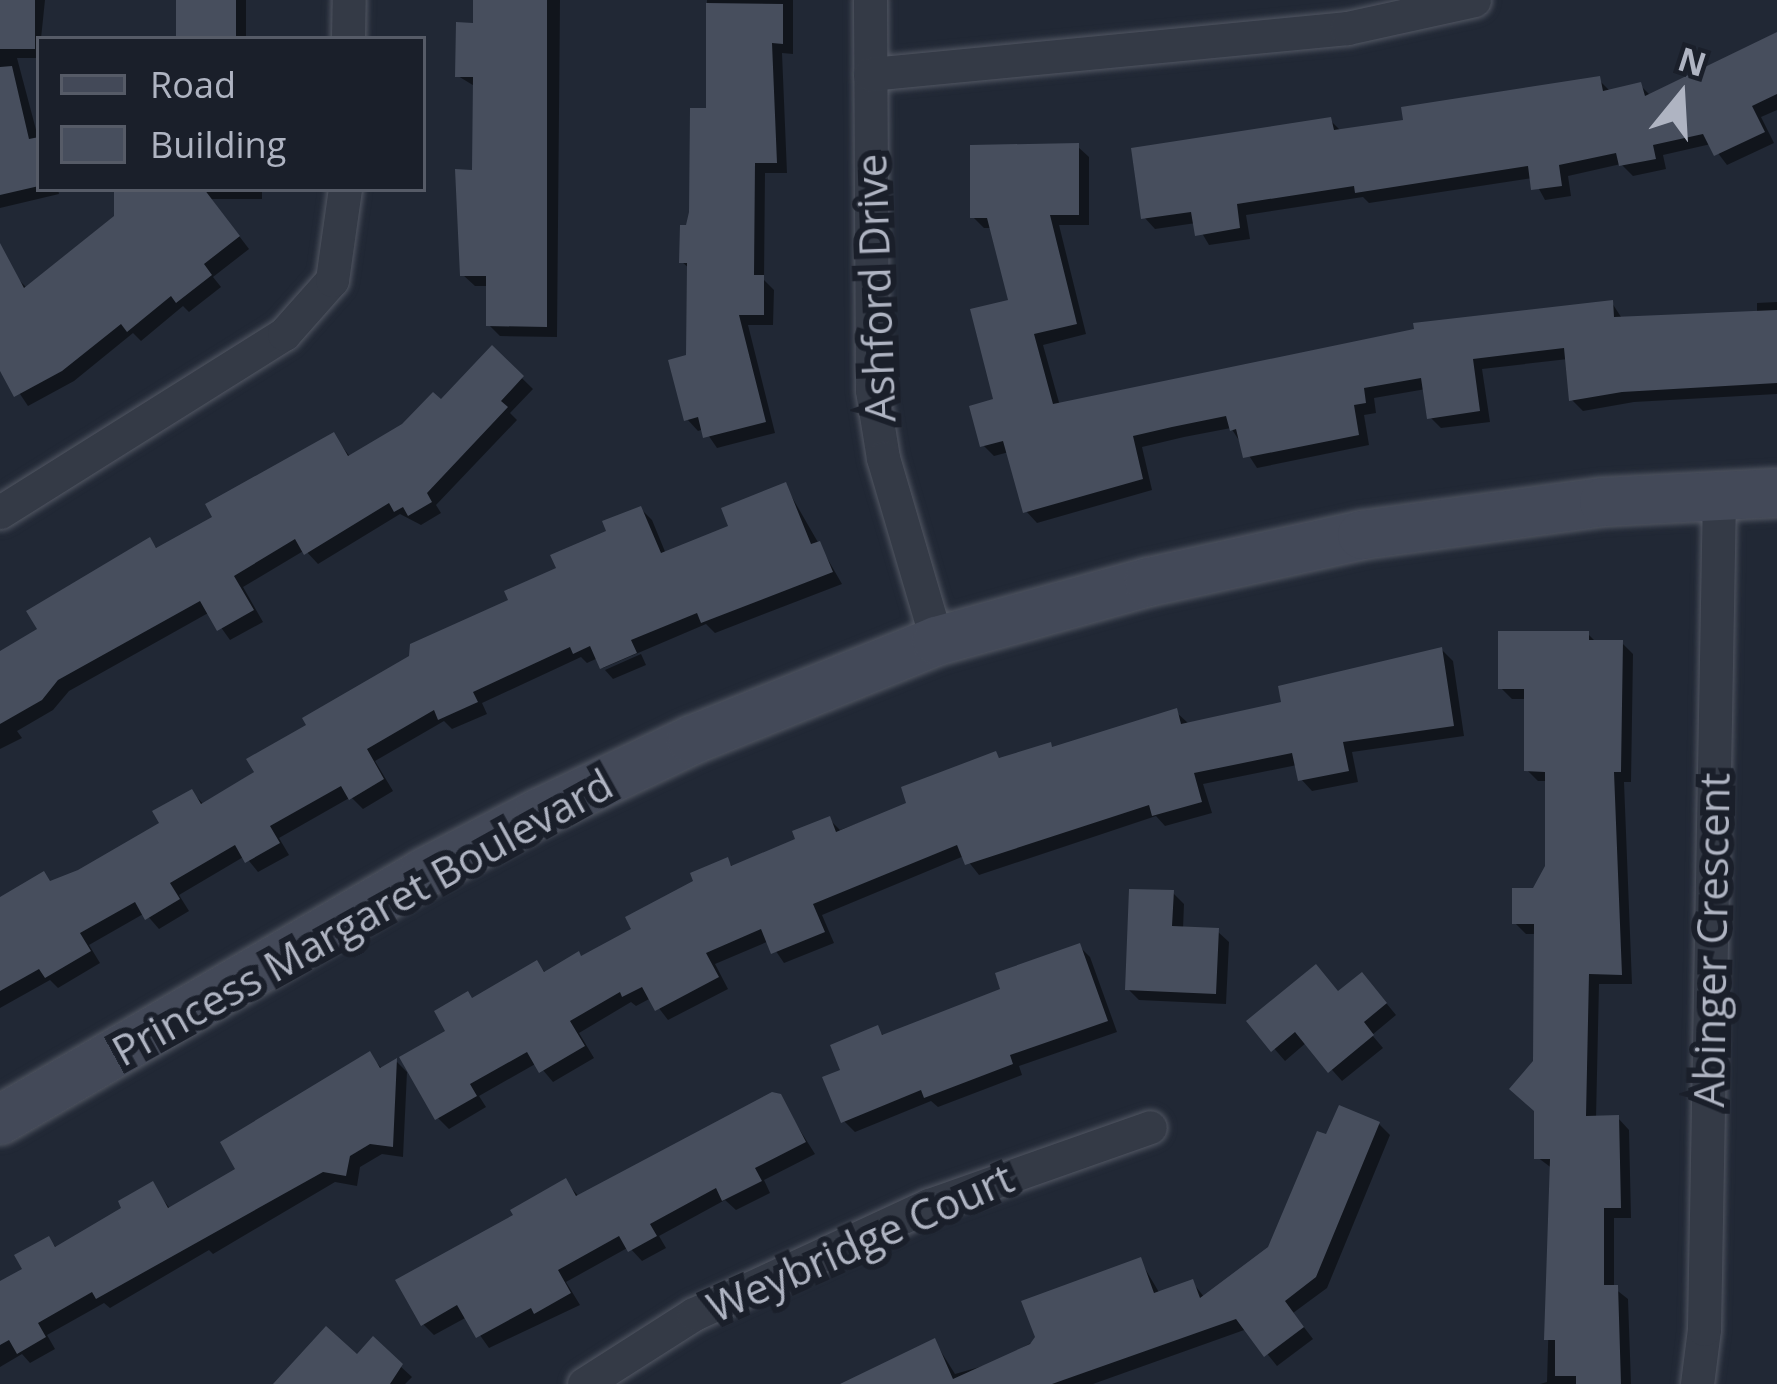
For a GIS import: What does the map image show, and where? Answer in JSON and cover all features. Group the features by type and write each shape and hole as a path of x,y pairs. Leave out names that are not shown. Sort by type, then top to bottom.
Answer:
{"street":[{"path":"348,36 349,0"},
{"name":"Ashford Drive","path":"870,0 872,390 883,458 937,640"},
{"path":"870,74 1347,28 1474,0"},
{"path":"0,512 284,334 332,280 345,192"},
{"name":"Princess Margaret Boulevard","path":"0,1120 424,873 539,813 692,740 937,640 1149,582 1362,535 1604,502 1777,493"},
{"name":"Abinger Crescent","path":"1697,1384 1704,1305 1719,495"},
{"name":"Weybridge Court","path":"584,1384 694,1314 929,1204 1150,1127"}],"building":[{"path":"0,0 35,0 35,49 0,49"},
{"path":"176,0 236,0 236,36 176,36"},
{"path":"473,0 547,0 547,327 486,326 486,276 460,276 455,169 472,170 473,77 455,77 456,22 473,23"},
{"path":"706,3 783,4 783,44 772,43 777,163 755,163 754,275 764,275 764,315 739,315 766,422 703,438 698,417 684,421 668,360 686,355 687,263 679,263 680,225 686,225 689,212 690,108 706,108"},
{"path":"1777,32 1777,94 1752,106 1765,132 1714,156 1703,134 1653,145 1656,159 1619,166 1616,153 1559,165 1562,186 1531,190 1528,166 1355,193 1354,186 1237,204 1240,228 1195,236 1191,212 1141,219 1131,148 1331,117 1334,130 1403,120 1401,107 1600,76 1603,91 1641,82 1645,96"},
{"path":"12,66 29,139 36,138 36,187 0,195 0,67"},
{"path":"1079,143 1079,215 1050,215 1077,324 1034,334 1053,404 1414,329 1413,323 1613,300 1614,317 1777,310 1777,383 1622,392 1569,401 1564,348 1473,359 1480,411 1427,419 1421,378 1364,388 1366,403 1354,405 1359,435 1243,458 1236,429 1230,431 1226,416 1172,427 1133,436 1143,479 1023,513 1003,441 980,447 969,406 993,399 970,309 1008,300 987,218 970,218 970,145"},
{"path":"114,192 206,192 240,236 204,264 212,275 176,303 171,296 127,332 121,324 62,371 14,397 0,371 0,243 24,288 114,216"},
{"path":"492,345 524,376 501,401 508,407 427,493 432,502 408,516 403,507 394,512 389,503 304,555 295,539 234,576 254,610 217,631 200,601 58,680 42,700 0,724 0,651 37,629 26,611 150,537 156,548 212,517 205,504 334,432 348,456 402,424 433,392 441,399"},
{"path":"786,482 811,544 820,541 833,572 701,623 697,613 631,640 637,653 600,669 590,646 573,654 570,647 473,692 478,702 438,720 434,710 367,749 384,779 349,800 341,786 270,826 280,843 245,863 235,845 170,883 180,899 145,920 135,902 80,933 91,951 45,978 39,969 0,991 0,897 44,871 50,881 78,870 159,823 152,811 192,789 201,804 254,772 246,759 306,725 302,718 409,656 410,644 508,600 504,591 556,568 550,555 606,531 602,521 641,506 661,553 728,526 721,508"},
{"path":"1498,631 1589,631 1589,640 1623,640 1621,772 1614,772 1622,975 1589,974 1586,1116 1619,1115 1621,1208 1604,1208 1604,1285 1618,1285 1621,1384 1576,1384 1576,1376 1555,1376 1555,1340 1544,1340 1550,1159 1534,1159 1534,1111 1509,1089 1533,1061 1534,924 1512,924 1512,888 1533,888 1545,866 1545,772 1524,771 1524,689 1498,689"},
{"path":"1442,647 1454,726 1343,742 1349,771 1298,781 1292,753 1194,773 1202,802 1152,816 1149,805 965,865 957,845 813,904 825,932 771,954 761,929 706,953 719,977 655,1011 642,987 622,997 620,992 570,1021 585,1046 539,1073 527,1052 470,1084 477,1096 435,1120 399,1057 445,1031 434,1011 468,991 472,998 537,960 544,972 579,951 581,956 631,929 625,917 693,881 690,873 728,857 731,866 795,839 792,831 830,816 836,832 906,803 901,787 996,751 999,758 1051,742 1052,747 1177,708 1181,724 1281,702 1278,686"},
{"path":"1129,889 1174,890 1172,926 1219,928 1216,994 1125,990"},
{"path":"1080,943 1108,1021 1010,1055 1013,1064 924,1098 921,1090 841,1123 822,1077 840,1070 830,1045 878,1025 882,1035 1000,989 995,973"},
{"path":"1316,964 1338,991 1362,972 1387,1003 1364,1022 1374,1035 1328,1073 1295,1032 1271,1052 1246,1021"},
{"path":"370,1051 380,1068 397,1058 393,1147 370,1144 350,1156 346,1176 323,1172 96,1299 92,1292 38,1323 46,1337 17,1354 9,1340 0,1345 0,1281 22,1269 14,1255 49,1236 55,1247 121,1208 118,1201 153,1181 168,1208 235,1169 220,1142"},
{"path":"772,1092 781,1094 806,1142 755,1168 762,1181 722,1201 716,1188 650,1224 657,1236 628,1252 619,1236 558,1270 571,1293 534,1314 531,1308 476,1338 457,1305 421,1326 395,1280 513,1215 510,1210 566,1178 576,1196"},
{"path":"1339,1105 1380,1122 1316,1277 1285,1301 1304,1327 1264,1357 1236,1319 1052,1384 840,1384 935,1338 953,1379 1030,1344 1035,1337 1021,1301 1141,1257 1154,1293 1193,1279 1200,1298 1268,1247 1317,1131 1326,1134"},
{"path":"326,1326 357,1354 373,1336 403,1364 390,1384 273,1384"}]}
